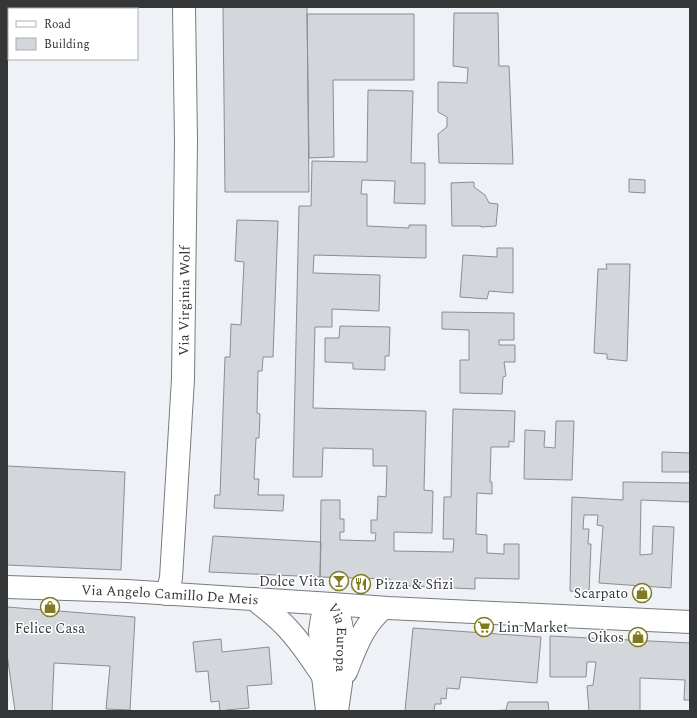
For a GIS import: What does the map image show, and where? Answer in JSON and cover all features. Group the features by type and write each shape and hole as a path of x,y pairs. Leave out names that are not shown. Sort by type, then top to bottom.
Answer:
{"main road":[{"name":"Via Virginia Wolf","path":"168,594 171,578 183,379 186,141 184,7"},
{"name":"Via Angelo Camillo De Meis","path":"7,587 127,591 382,608 690,622"},
{"path":"254,599 275,616 290,631 306,652 332,680 355,648 370,621 382,608"},
{"name":"Via Europa","path":"328,711 332,680 342,629 340,619 332,604"},
{"name":"Via Europa","path":"332,680 337,711"}],"building":[{"path":"223,7 307,7 309,192 225,192"},
{"path":"454,13 498,13 499,66 509,66 513,164 439,163 438,134 447,127 447,117 438,112 438,82 467,83 468,68 453,66"},
{"path":"307,14 414,14 414,80 333,80 334,157 309,158"},
{"path":"368,90 413,91 411,163 425,163 425,204 394,203 395,181 362,180 361,194 367,194 367,226 409,228 409,225 426,225 426,258 314,255 313,273 380,275 379,311 332,309 332,327 315,327 313,408 426,411 424,490 433,491 432,533 394,532 394,551 453,552 454,539 443,539 444,497 451,497 453,409 515,411 514,442 509,441 509,447 491,447 490,482 492,482 492,494 477,493 476,534 487,535 487,553 504,554 504,544 519,544 519,579 475,578 475,589 390,585 390,579 320,577 321,500 340,500 340,519 344,519 344,532 340,532 340,540 375,541 376,533 371,533 371,520 377,520 378,496 386,497 387,466 373,466 373,449 323,448 322,477 293,477 299,206 311,206 312,161 367,162"},
{"path":"629,179 645,180 645,193 629,192"},
{"path":"474,182 474,187 485,195 489,203 498,204 496,226 452,226 451,183"},
{"path":"237,220 278,221 273,357 263,357 262,371 258,371 257,413 260,414 259,438 256,438 254,479 259,479 258,495 284,495 283,511 214,508 215,495 220,495 225,357 230,357 231,324 241,325 244,262 235,261"},
{"path":"497,248 513,248 513,293 489,291 487,299 460,297 463,255 497,257"},
{"path":"606,264 630,264 627,361 607,359 607,354 594,353 598,269 607,269"},
{"path":"442,312 514,313 514,340 499,340 499,345 515,345 515,362 504,362 506,376 503,377 502,394 460,393 460,360 469,360 469,330 442,329"},
{"path":"340,326 390,327 389,356 385,356 385,370 353,369 353,363 325,362 325,338 339,338"},
{"path":"556,421 574,421 572,480 524,479 525,430 545,431 544,447 555,448"},
{"path":"662,452 690,453 690,472 662,472"},
{"path":"7,466 125,472 121,570 7,565"},
{"path":"623,482 690,483 690,502 641,500 640,555 652,554 653,526 674,527 671,588 599,583 603,526 597,525 598,515 584,515 583,529 589,529 588,544 591,544 589,593 570,591 572,497 623,500"},
{"path":"213,536 321,542 320,577 209,572"},
{"path":"7,607 135,617 130,710 106,709 110,666 54,663 52,711 15,711 7,654"},
{"path":"413,628 541,637 537,683 461,677 459,689 447,688 446,699 441,698 441,704 435,704 434,711 405,711"},
{"path":"550,636 690,643 690,700 684,700 685,680 640,678 640,711 589,711 587,686 593,685 596,662 587,662 586,677 550,677"},
{"path":"221,639 222,652 269,647 272,684 247,686 249,708 220,711 219,701 211,702 208,671 196,672 193,642"},
{"path":"508,702 548,702 549,711 489,711 506,710"}],"place":[{"name":"Dolce Vita","path":"339,581"},
{"name":"Pizza & Sfizi","path":"361,584"},
{"name":"Scarpato","path":"642,593"},
{"name":"Felice Casa","path":"50,607"},
{"name":"Lin Market","path":"484,627"},
{"name":"Oikos","path":"638,637"}]}
